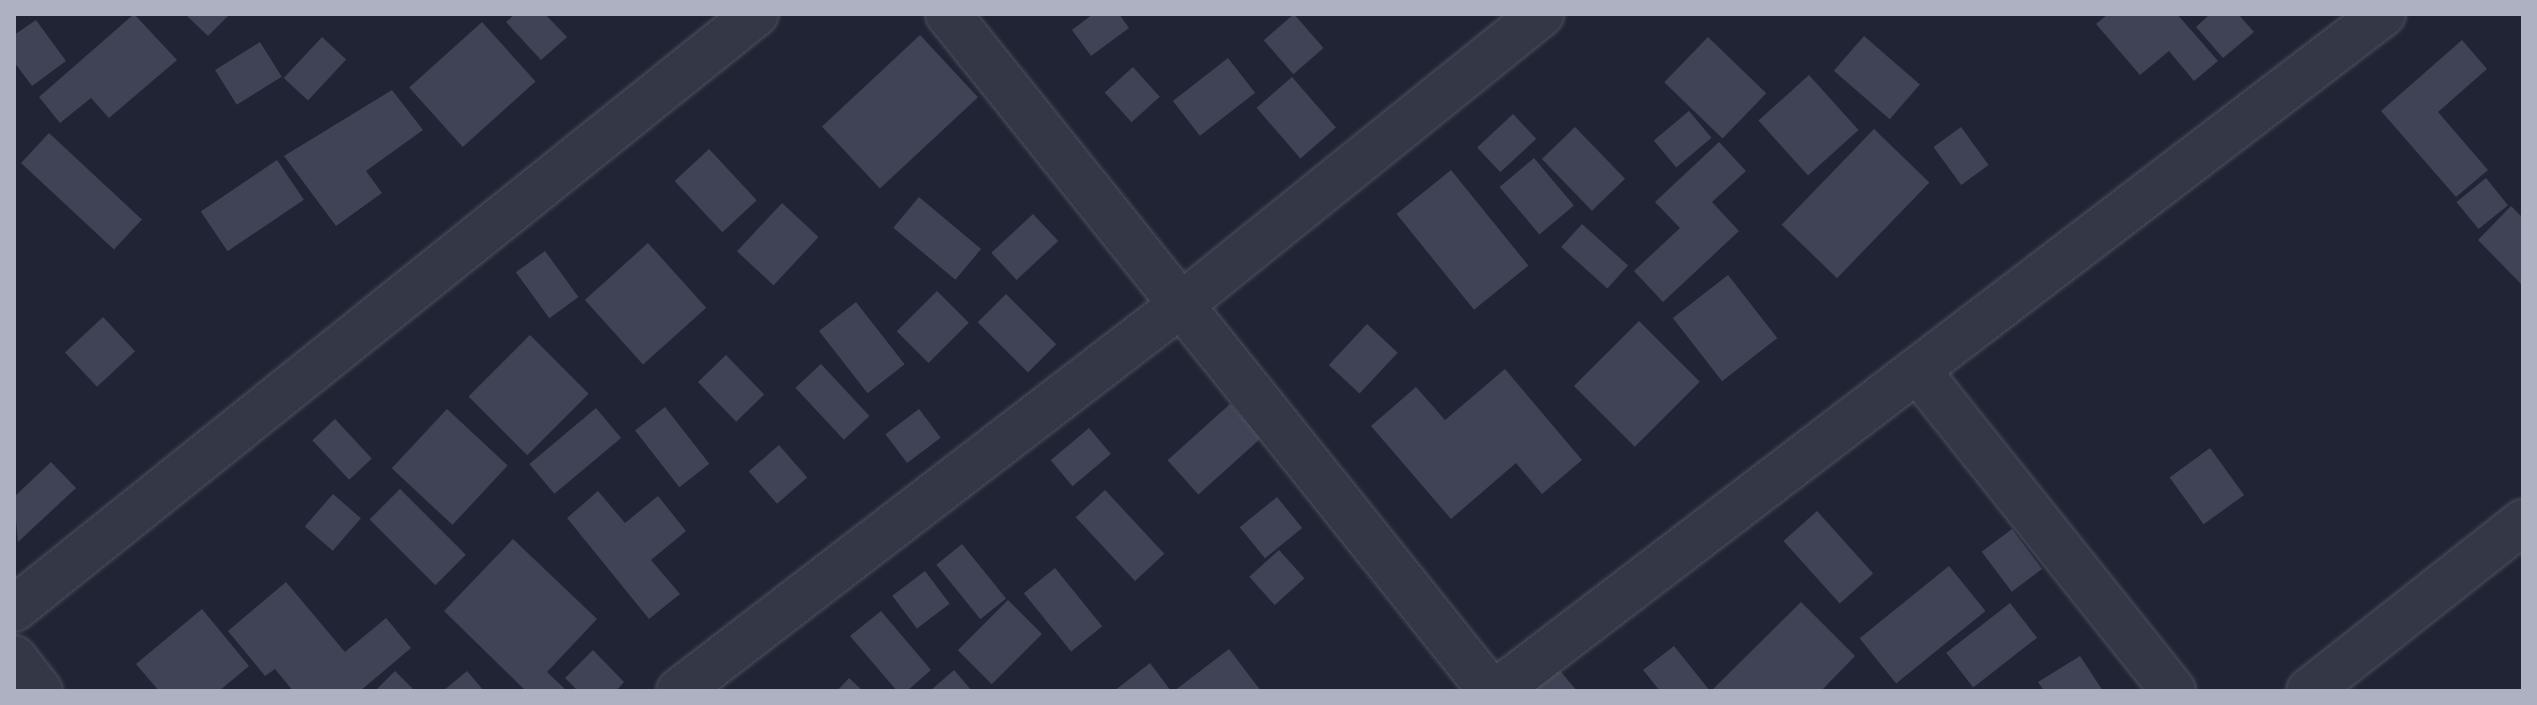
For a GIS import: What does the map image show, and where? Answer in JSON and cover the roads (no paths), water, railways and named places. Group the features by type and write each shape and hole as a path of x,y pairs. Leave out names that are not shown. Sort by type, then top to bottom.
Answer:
{"street":[{"path":"14,609 756,14"},
{"path":"948,14 1491,691"},
{"path":"679,691 1182,304 1542,14"},
{"path":"1497,691 2381,14"},
{"path":"1918,371 2173,691"},
{"path":"2309,691 2523,522"},
{"path":"14,658 40,691"}]}
